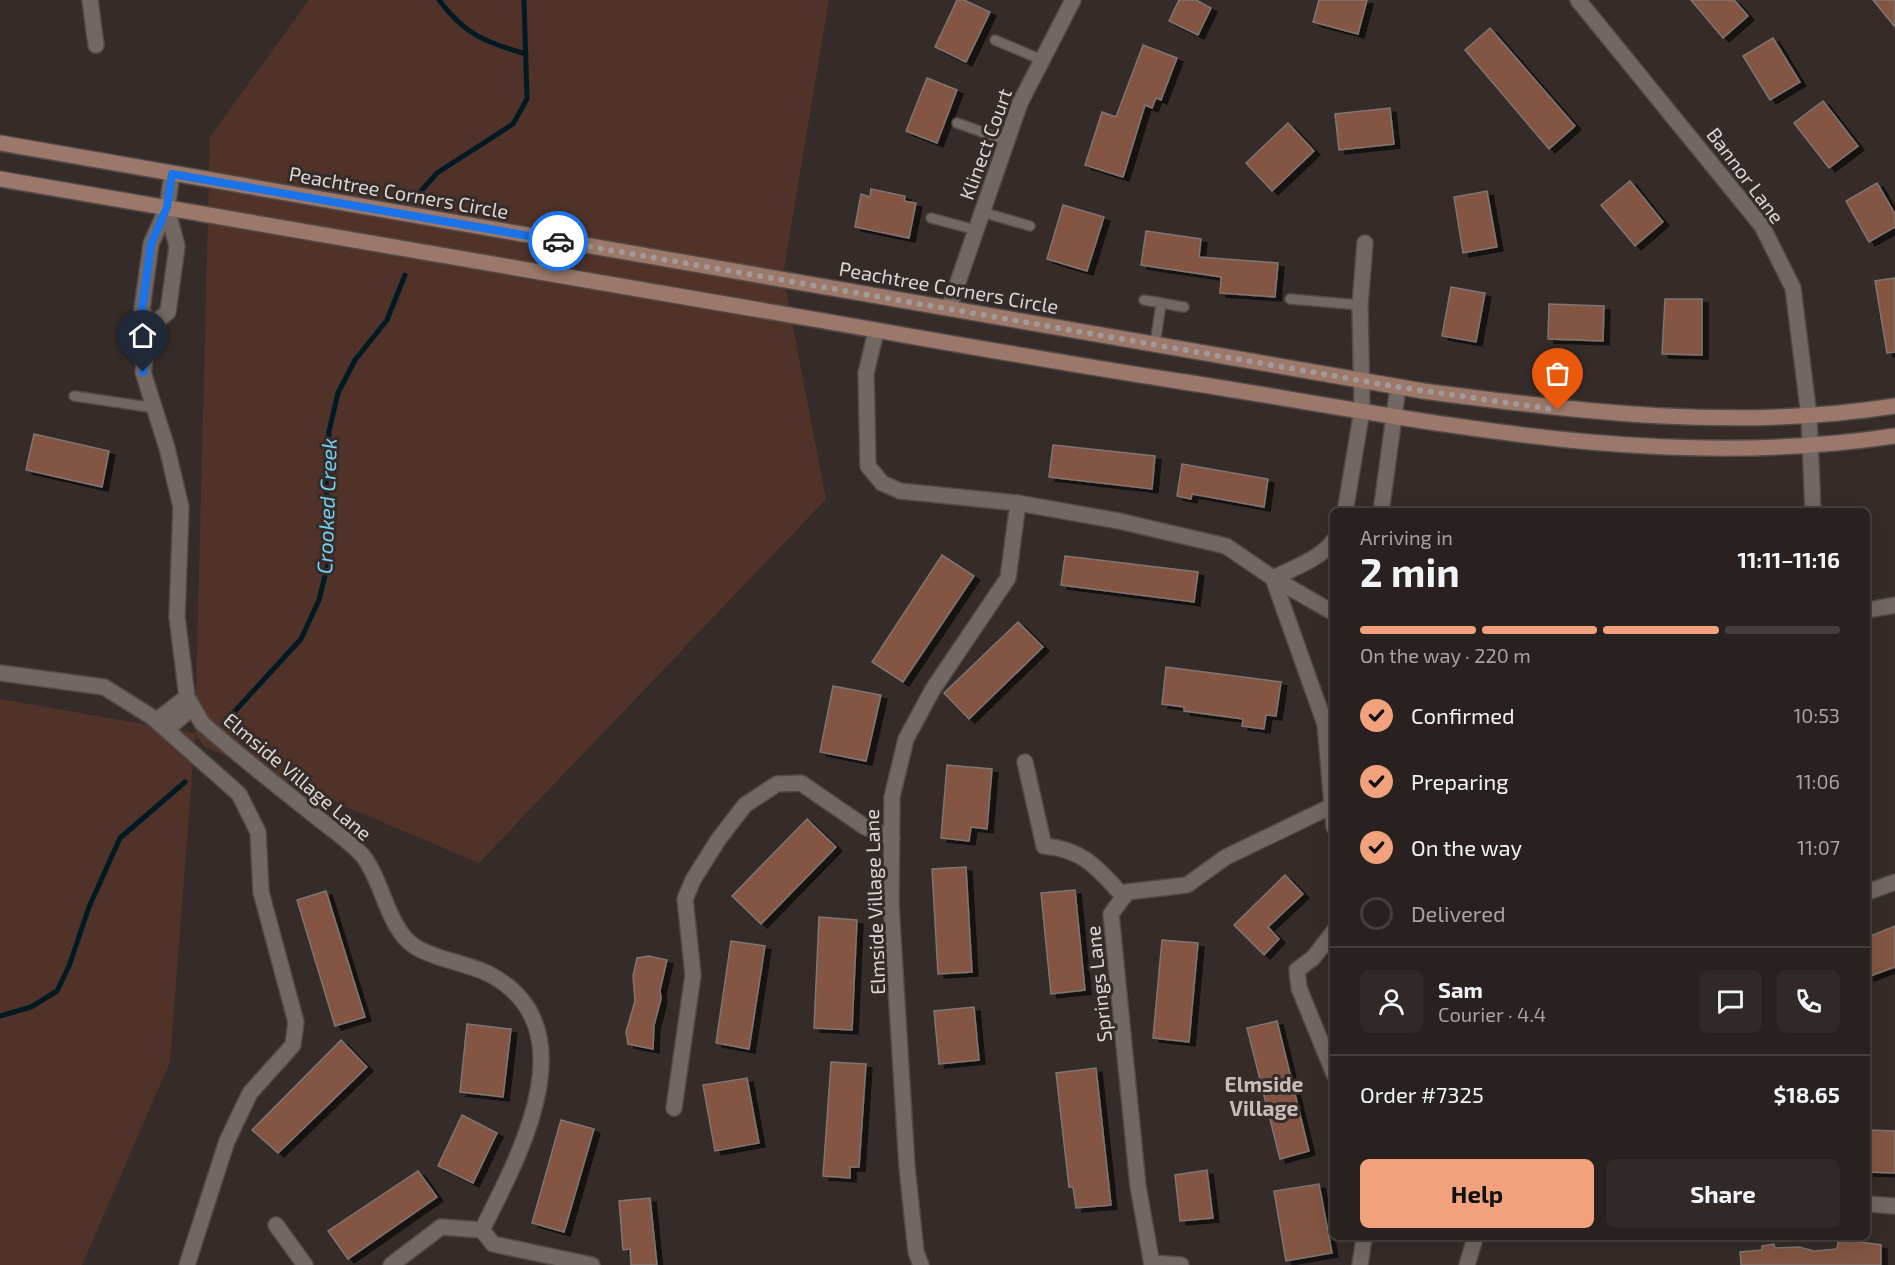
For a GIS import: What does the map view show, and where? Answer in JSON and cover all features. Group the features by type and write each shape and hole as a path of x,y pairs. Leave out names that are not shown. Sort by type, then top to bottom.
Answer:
{"street":[{"path":"90,0 96,45"},
{"name":"Klinect Court","path":"949,308 1020,103 1073,0"},
{"name":"Bannor Lane","path":"1578,0 1762,226 1793,288 1809,416 1810,444"},
{"name":"Peachtree Corners Circle","path":"0,143 1362,381 1558,410 1721,417 1809,416 1895,406"},
{"path":"162,725 190,702 177,617 181,507 167,448 143,372 150,327 142,309 151,244 167,207 172,174"},
{"path":"0,179 739,306 876,332 1395,417 1547,439 1629,447 1720,449 1895,436"},
{"path":"150,327 168,312 177,246 167,207"},
{"path":"1346,508 1362,410 1364,357 1360,305 1365,243"},
{"path":"876,332 866,373 868,466 882,483 900,490 1018,503 1119,521 1226,546 1273,578 1330,611"},
{"path":"1382,508 1398,387"},
{"path":"1810,444 1813,508"},
{"name":"Elmside Village Lane","path":"921,1265 916,1252 908,1167 891,905 892,796 906,740 933,689 1008,578 1018,503"},
{"path":"1273,578 1299,566 1330,546"},
{"path":"1273,578 1325,724 1330,780"},
{"path":"1870,610 1895,605"},
{"path":"0,673 104,687 162,725 239,794 258,832 261,892 296,1022 293,1045 250,1093 227,1141 187,1265"},
{"name":"Elmside Village Lane","path":"190,702 202,723 363,856 408,941 440,957 490,975 514,992 533,1017 540,1044 540,1084 522,1150 482,1230"},
{"path":"1025,762 1044,846 1062,847 1086,858 1124,897 1127,892 1187,885 1226,857 1330,803"},
{"path":"674,1108 693,975 685,899 693,880 718,840 746,805 777,784 801,783 865,827 892,838"},
{"path":"1870,891 1895,882"},
{"name":"Springs Lane","path":"1124,897 1111,914 1138,1186 1153,1264 1181,1265"},
{"path":"1330,936 1313,958 1297,970 1299,988 1330,1064"},
{"path":"1870,1204 1895,1206"},
{"path":"276,1225 305,1265"},
{"path":"391,1265 441,1227 482,1230 493,1244 592,1265"},
{"path":"1360,1265 1364,1240"},
{"path":"1467,1265 1474,1240"}],"lane":[{"path":"995,40 1042,60"},
{"path":"957,123 1007,141"},
{"path":"982,212 1030,226"},
{"path":"931,218 976,230"},
{"path":"1290,299 1360,305"},
{"path":"1144,300 1184,307"},
{"path":"1155,344 1161,304"},
{"path":"74,396 155,408"}],"shaded area":[{"path":"309,0 829,0 783,275 826,499 479,863 205,747 195,734 170,1062 82,1265 0,1265 0,699 195,733 210,137"}],"building":[{"path":"957,0 964,0 990,12 966,62 935,47"},
{"path":"1179,0 1196,0 1211,8 1198,35 1169,21"},
{"path":"1319,0 1367,0 1358,34 1313,22"},
{"path":"1691,0 1734,0 1748,16 1723,38"},
{"path":"1873,0 1895,0 1895,27"},
{"path":"1490,28 1575,126 1549,149 1465,50"},
{"path":"1773,38 1800,82 1770,100 1743,56"},
{"path":"1143,45 1177,58 1161,100 1156,98 1152,108 1145,105 1123,177 1085,165 1102,112 1116,117"},
{"path":"927,78 957,90 937,143 906,131"},
{"path":"1823,101 1858,146 1829,168 1794,123"},
{"path":"1390,108 1394,144 1339,150 1335,114"},
{"path":"1288,123 1314,151 1272,191 1246,163"},
{"path":"1630,181 1663,222 1635,246 1601,205"},
{"path":"1877,183 1895,214 1895,227 1869,242 1846,201"},
{"path":"871,189 905,196 904,201 916,203 909,238 855,227 861,194 870,197"},
{"path":"1487,191 1497,247 1463,253 1454,197"},
{"path":"1063,205 1104,217 1087,271 1047,259"},
{"path":"1146,231 1201,239 1199,257 1278,263 1275,297 1220,293 1221,277 1141,265"},
{"path":"1895,278 1895,352 1887,353 1875,281"},
{"path":"1451,287 1485,293 1476,342 1442,336"},
{"path":"1665,299 1702,299 1702,355 1662,354"},
{"path":"1549,304 1604,306 1603,341 1548,339"},
{"path":"34,434 109,451 102,487 26,470"},
{"path":"1053,445 1155,456 1152,489 1049,477"},
{"path":"1182,464 1268,479 1264,507 1192,494 1191,499 1177,496"},
{"path":"942,555 974,576 903,682 872,662"},
{"path":"1065,556 1198,572 1194,602 1061,585"},
{"path":"1018,622 1043,647 969,719 944,693"},
{"path":"1166,667 1281,682 1276,716 1266,715 1264,729 1242,726 1243,719 1184,711 1184,707 1162,704"},
{"path":"833,686 881,695 866,761 820,752"},
{"path":"947,765 992,769 987,829 971,827 969,841 941,838"},
{"path":"807,819 836,847 761,924 732,896"},
{"path":"966,867 972,972 938,974 932,869"},
{"path":"1285,875 1303,894 1268,927 1279,939 1264,955 1234,925"},
{"path":"1075,890 1085,990 1051,994 1041,893"},
{"path":"326,891 365,1017 335,1026 297,900"},
{"path":"819,917 857,920 852,1030 814,1028"},
{"path":"1895,926 1895,967 1870,976 1870,936"},
{"path":"1162,940 1198,943 1189,1042 1153,1038"},
{"path":"731,941 765,946 749,1049 716,1043"},
{"path":"649,956 667,960 654,1025 653,1049 628,1044 626,1032 635,1001 633,976 637,958"},
{"path":"974,1007 979,1060 939,1064 934,1011"},
{"path":"1277,1021 1309,1151 1280,1159 1247,1028"},
{"path":"467,1024 511,1029 503,1097 460,1092"},
{"path":"341,1040 367,1067 278,1153 252,1130"},
{"path":"831,1062 866,1064 859,1167 850,1167 850,1178 823,1176"},
{"path":"1096,1068 1111,1205 1076,1208 1073,1187 1069,1187 1056,1073"},
{"path":"747,1078 759,1143 715,1151 703,1085"},
{"path":"462,1115 497,1133 473,1183 438,1166"},
{"path":"561,1120 594,1129 564,1232 532,1223"},
{"path":"1870,1130 1895,1131 1895,1173 1870,1172"},
{"path":"1207,1170 1213,1218 1180,1221 1175,1175"},
{"path":"418,1171 437,1197 348,1259 328,1231"},
{"path":"1319,1184 1332,1253 1286,1261 1274,1191"},
{"path":"650,1198 657,1265 631,1265 630,1249 623,1250 619,1201"},
{"path":"1853,1241 1881,1245 1881,1265 1741,1265 1740,1252 1762,1250 1762,1246 1774,1244 1775,1248 1799,1247 1814,1251 1837,1249 1838,1242"}],"waterway":[{"path":"439,0 458,22 477,36 526,54"},
{"name":"Crooked Creek","path":"422,190 437,173 513,124 527,99 524,0"},
{"name":"Crooked Creek","path":"224,723 301,639 319,600 328,563 326,473 329,431 338,393 355,360 387,320 405,275"},
{"name":"Crooked Creek","path":"0,1016 31,1007 57,991 69,966 89,907 120,838 185,782"}],"way so far":[{"path":"558,241 1398,387 1558,410"}],"district":[{"name":"Elmside Village","path":"1264,1095"}],"route":[{"path":"143,372 150,327 142,309 151,244 167,207 172,174 558,241"}]}
